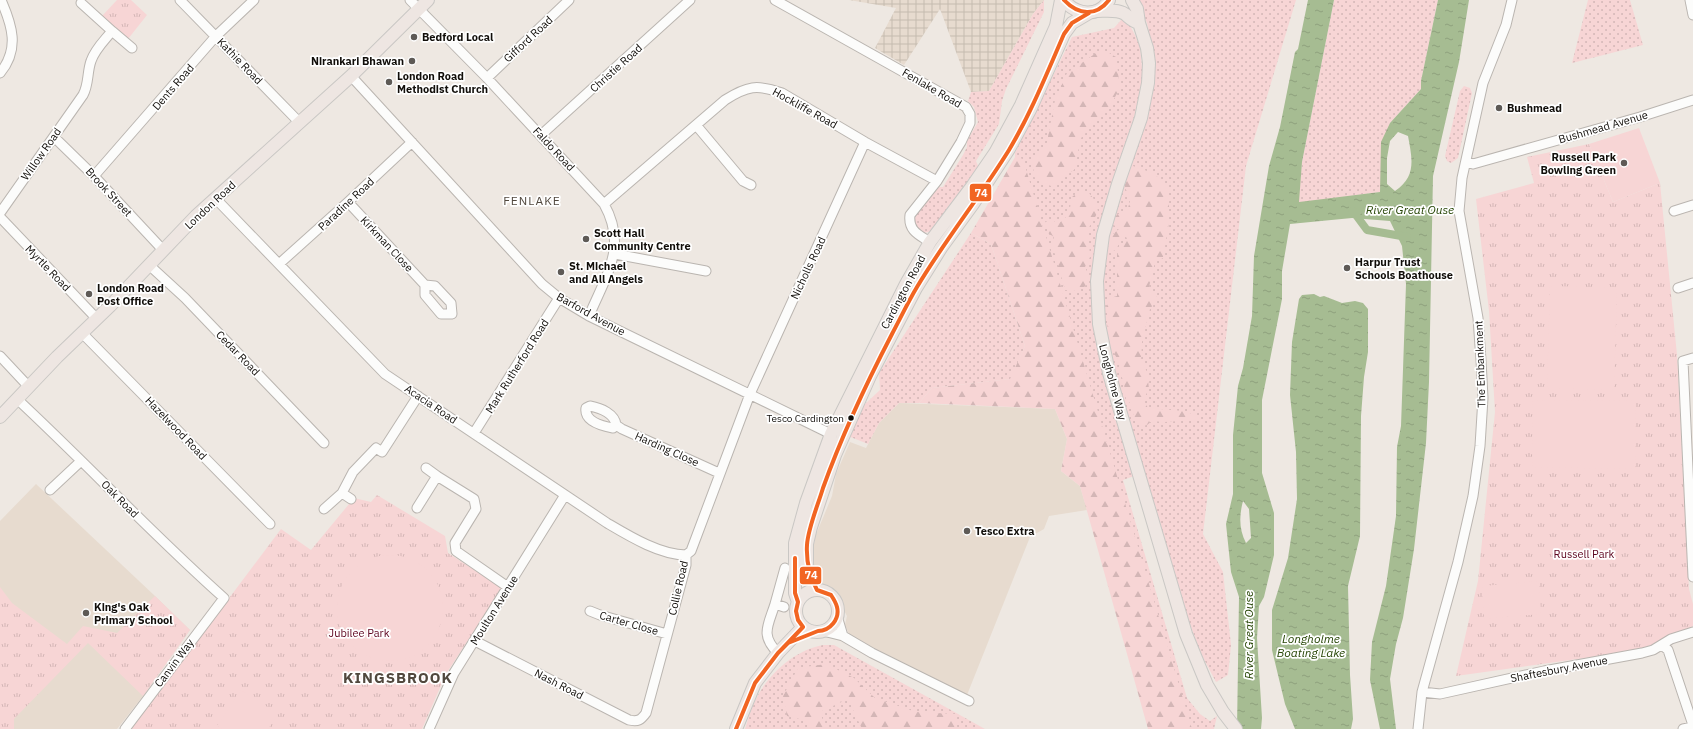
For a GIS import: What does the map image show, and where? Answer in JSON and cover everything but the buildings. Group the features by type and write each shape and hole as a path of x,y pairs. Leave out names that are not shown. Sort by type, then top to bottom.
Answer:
{"main road":[{"name":"London Road","path":"0,417 163,250 216,199 351,76 428,0"},
{"name":"Cardington Road","path":"798,602 795,593 795,543 806,504 831,434 899,297 930,242 995,153 1021,105 1056,26 1061,0"},
{"path":"1064,0 1074,10 1092,12 1108,10 1120,12 1139,23"},
{"name":"Cardington Road","path":"817,590 810,578 807,565 807,544 835,455 870,376 916,288 941,248 973,204 1009,149 1030,110 1064,34 1072,23 1102,8 1109,0"},
{"name":"Longholme Way","path":"1132,0 1137,9 1139,23 1148,55 1148,83 1141,118 1111,204 1103,235 1098,265 1097,308 1105,356 1186,634 1207,685 1223,712 1236,729"},
{"path":"788,643 820,631 832,626 837,616 837,606 831,595 817,590 808,592 802,596 798,602 796,611 798,620 803,627 811,631 820,631"},
{"path":"736,729 755,683 778,653 803,627"}],"street":[{"path":"0,73 8,59 12,42 12,31 1,0"},
{"name":"Kathie Road","path":"180,0 300,123"},
{"name":"Dents Road","path":"94,176 216,36 254,0"},
{"name":"Faldo Road","path":"410,0 541,135 604,204 612,217 615,230 615,254 589,316"},
{"name":"Gifford Road","path":"487,78 569,0"},
{"name":"Christie Road","path":"541,135 690,0"},
{"name":"Fenlake Road","path":"775,0 966,107 970,114 970,124 937,181 910,216 909,222 911,228 915,233 930,242"},
{"name":"The Embankment","path":"1418,729 1422,692 1458,562 1473,496 1480,446 1483,398 1478,318 1459,211 1462,178 1483,83 1506,25 1512,0"},
{"path":"1690,0 1693,15"},
{"path":"80,4 132,48"},
{"name":"Willow Road","path":"0,213 83,95 87,88 91,62 96,50 112,32"},
{"name":"Barford Avenue","path":"351,76 526,268 559,298 589,316 831,434"},
{"name":"Hockliffe Road","path":"604,204 725,100 740,90 752,87 767,88 782,93 865,142 937,181"},
{"name":"Bushmead Avenue","path":"1466,162 1473,164 1632,119 1693,100"},
{"path":"696,125 743,181 752,185"},
{"name":"Brook Street","path":"54,137 94,176 163,250"},
{"name":"Paradine Road","path":"279,264 412,142"},
{"name":"Nicholls Road","path":"750,394 865,142"},
{"name":"Acacia Road","path":"216,199 385,374 565,495 631,537 671,553 686,555"},
{"name":"Kirkman Close","path":"348,202 424,285"},
{"path":"1674,211 1693,205"},
{"name":"Myrtle Road","path":"0,217 97,319"},
{"path":"615,254 706,271"},
{"name":"Cedar Road","path":"149,265 185,298 324,443"},
{"path":"1678,288 1693,283"},
{"name":"Mark Rutherford Road","path":"474,433 559,298"},
{"name":"Hazelwood Road","path":"82,333 270,524"},
{"path":"0,356 29,387"},
{"path":"1693,358 1683,361 1690,428 1693,577"},
{"name":"Collie Road","path":"642,718 646,713 686,565 686,555 691,551 719,473 750,394"},
{"path":"324,509 342,493 353,472 376,448 382,452 418,396"},
{"name":"Oak Road","path":"17,399 188,566 224,598"},
{"name":"Harding Close","path":"616,425 622,430 719,473"},
{"path":"50,490 81,461"},
{"path":"426,468 474,499 476,509 455,543 456,551 508,587"},
{"path":"417,508 437,476"},
{"path":"342,493 351,499"},
{"name":"Moulton Avenue","path":"429,729 454,673 476,641 565,495"},
{"path":"778,653 769,645 766,637 785,568"},
{"name":"Canvin Way","path":"125,729 224,598"},
{"path":"775,604 784,607"},
{"name":"Carter Close","path":"590,611 600,616 667,634"},
{"path":"837,616 844,636"},
{"path":"820,631 844,636 872,653 969,701"},
{"name":"Shaftesbury Avenue","path":"1422,692 1440,694 1544,671 1642,654 1671,639 1693,632"},
{"name":"Nash Road","path":"476,641 629,720 636,722 642,718"},
{"path":"1662,645 1668,650 1693,726 1683,729"}],"shaded area":[{"path":"849,0 1044,0 1033,14 989,91 971,92 940,9 904,65 875,48 896,8"},
{"path":"899,403 1055,409 1067,439 1061,471 1080,486 1087,510 1049,516 1044,529 1030,537 967,695 850,636 845,625 847,616 832,588 819,582 815,577 812,558 815,537 832,496 836,474 850,442 866,448 879,423"},
{"name":"King's Oak Primary School","path":"36,484 190,630 143,696 117,729 0,729 0,521"}],"green space":[{"path":"117,0 131,0 147,15 128,39 102,16"},
{"path":"1044,0 1044,12 1006,89 1002,101 999,124 976,161 978,166 934,229 927,232 919,231 915,227 914,221 916,215 925,202 939,187 943,187 963,155 967,147 967,141 978,122 974,107 968,101 971,92 989,91 1033,14"},
{"path":"1136,0 1296,0 1246,166 1203,534 1223,572 1231,645 1228,675 1216,682 1200,652 1185,610 1111,362 1103,325 1101,298 1108,230 1154,56 1147,23"},
{"path":"1334,0 1438,0 1421,81 1421,89 1390,123 1380,192 1298,203 1302,162"},
{"path":"1588,0 1630,0 1643,45 1572,63"},
{"path":"1122,19 1128,22 1140,47 1143,78 1135,114 1100,223 1093,263 1091,291 1093,315 1134,476 1123,480 1187,698 1200,714 1210,721 1217,716 1214,729 1184,729 1015,157 1015,153 1072,37 1114,28"},
{"path":"1102,49 1116,57 1120,88 1110,106 1081,138 1074,170 1051,186 1035,179 1032,161 1046,147 1055,100 1067,73"},
{"path":"1464,86 1470,88 1472,93 1458,158 1451,163 1447,161 1445,156 1460,91"},
{"name":"Russell Park Bowling Green","path":"1639,128 1660,183 1613,202 1589,144"},
{"name":"Russell Park","path":"1589,144 1613,202 1660,183 1677,355 1689,589 1693,604 1693,626 1649,646 1627,652 1456,676 1478,581 1495,412 1489,311 1476,199 1534,183 1527,157"},
{"path":"1015,157 1023,159 1192,729 1148,729 1080,486 1061,471 1067,439 1055,409 919,403 932,388 1010,379 1025,346 991,244 971,233"},
{"path":"1130,165 1150,172 1159,178 1169,192 1169,222 1163,258 1155,262 1148,291 1156,293 1157,299 1150,309 1142,342 1141,359 1147,372 1149,389 1143,400 1148,408 1183,411 1196,415 1196,420 1164,422 1152,421 1147,425 1141,426 1134,418 1131,404 1126,399 1119,362 1110,346 1107,322 1107,299 1117,296 1117,255 1127,238 1123,235 1116,250 1110,252 1106,249 1108,238 1119,229 1121,223 1115,226 1112,223 1114,217 1128,208 1131,198 1124,182"},
{"path":"1079,191 1089,193 1096,202 1098,212 1088,229 1090,257 1085,267 1089,276 1086,286 1074,291 1065,290 1052,244 1054,237 1048,233 1045,222 1051,220 1059,223 1063,220 1069,213 1071,198"},
{"path":"971,233 991,244 1025,346 1011,379 932,388 919,403 899,403 879,423 868,444 848,436 864,405 880,390 879,373"},
{"path":"1550,286 1617,288 1614,390 1547,388"},
{"path":"1533,400 1636,401 1635,469 1532,467"},
{"name":"Jubilee Park","path":"377,495 445,536 448,553 502,588 446,674 422,729 131,729 281,529 311,550 354,498 371,502"},
{"path":"390,555 410,559 428,570 439,588 443,608 439,628 428,646 410,657 390,661 370,657 352,646 341,628 337,608 341,588 352,570 370,559"},
{"path":"1539,581 1541,614 1484,619 1482,586"},
{"path":"0,587 12,603 67,644 83,626 117,633 155,596 190,630 143,696 88,643 14,719 14,729 0,729"},
{"path":"823,645 834,645 985,729 745,729 750,712 759,693 773,674 792,658 802,652"},
{"path":"826,664 854,678 875,698 916,712 956,714 955,729 862,729 848,699 820,712 826,729 812,729 808,721 787,716 783,696 798,668"},
{"path":"241,690 278,714 268,729 222,729 217,726"}],"water":[{"name":"River Great Ouse","path":"1308,0 1334,0 1302,162 1299,202 1380,192 1381,142 1390,123 1421,89 1421,81 1438,0 1469,0 1459,62 1433,176 1429,382 1426,443 1414,549 1403,618 1396,644 1390,679 1396,729 1380,729 1370,680 1372,642 1386,586 1396,516 1397,447 1401,426 1406,284 1402,246 1390,221 1352,218 1290,224 1282,271 1282,299 1262,400 1262,473 1274,513 1274,555 1264,597 1259,606 1257,638 1262,718 1261,729 1237,729 1239,597 1231,572 1226,524 1233,494 1233,435 1238,386 1243,368 1252,316 1254,256 1269,166 1280,127 1295,52 1298,49","holes":["1398,132 1408,136 1411,152 1411,166 1407,179 1395,191 1387,184 1387,158 1390,141","1243,501 1249,509 1251,538 1246,543 1240,523"]},
{"name":"Longholme Boating Lake","path":"1314,294 1342,303 1355,301 1363,303 1368,309 1368,352 1364,377 1361,416 1360,536 1348,586 1350,675 1353,719 1351,729 1295,729 1285,704 1272,650 1272,610 1288,558 1297,499 1296,452 1290,395 1292,342 1299,299 1302,295"}],"waterway":[{"path":"1353,211 1367,230 1407,237"}],"transit line":[{"name":"74","path":"1064,0 1075,9 1087,12 1098,9 1109,0"},
{"name":"74","path":"736,729 755,683 778,653 788,643 830,627 837,616 837,607 831,595 817,590 809,568 807,551 811,524 838,449 873,372 914,293 939,252 1009,150 1032,107 1064,34 1072,23 1089,13"},
{"name":"74","path":"782,649 803,627 798,620 796,611 798,602 795,593 795,558"}],"place":[{"name":"Bedford Local","path":"414,37"},
{"name":"Nirankari Bhawan","path":"412,61"},
{"name":"London Road Methodist Church","path":"389,82"},
{"name":"Bushmead","path":"1499,108"},
{"name":"Russell Park Bowling Green","path":"1624,163"},
{"name":"Scott Hall Community Centre","path":"586,239"},
{"name":"Harpur Trust Schools Boathouse","path":"1347,268"},
{"name":"St. Michael and All Angels","path":"561,272"},
{"name":"London Road Post Office","path":"89,294"},
{"name":"Tesco Cardington","path":"851,418"},
{"name":"Tesco Extra","path":"967,531"},
{"name":"King's Oak Primary School","path":"86,613"}],"district":[{"name":"FENLAKE","path":"532,200"},
{"name":"KINGSBROOK","path":"398,677"}]}
